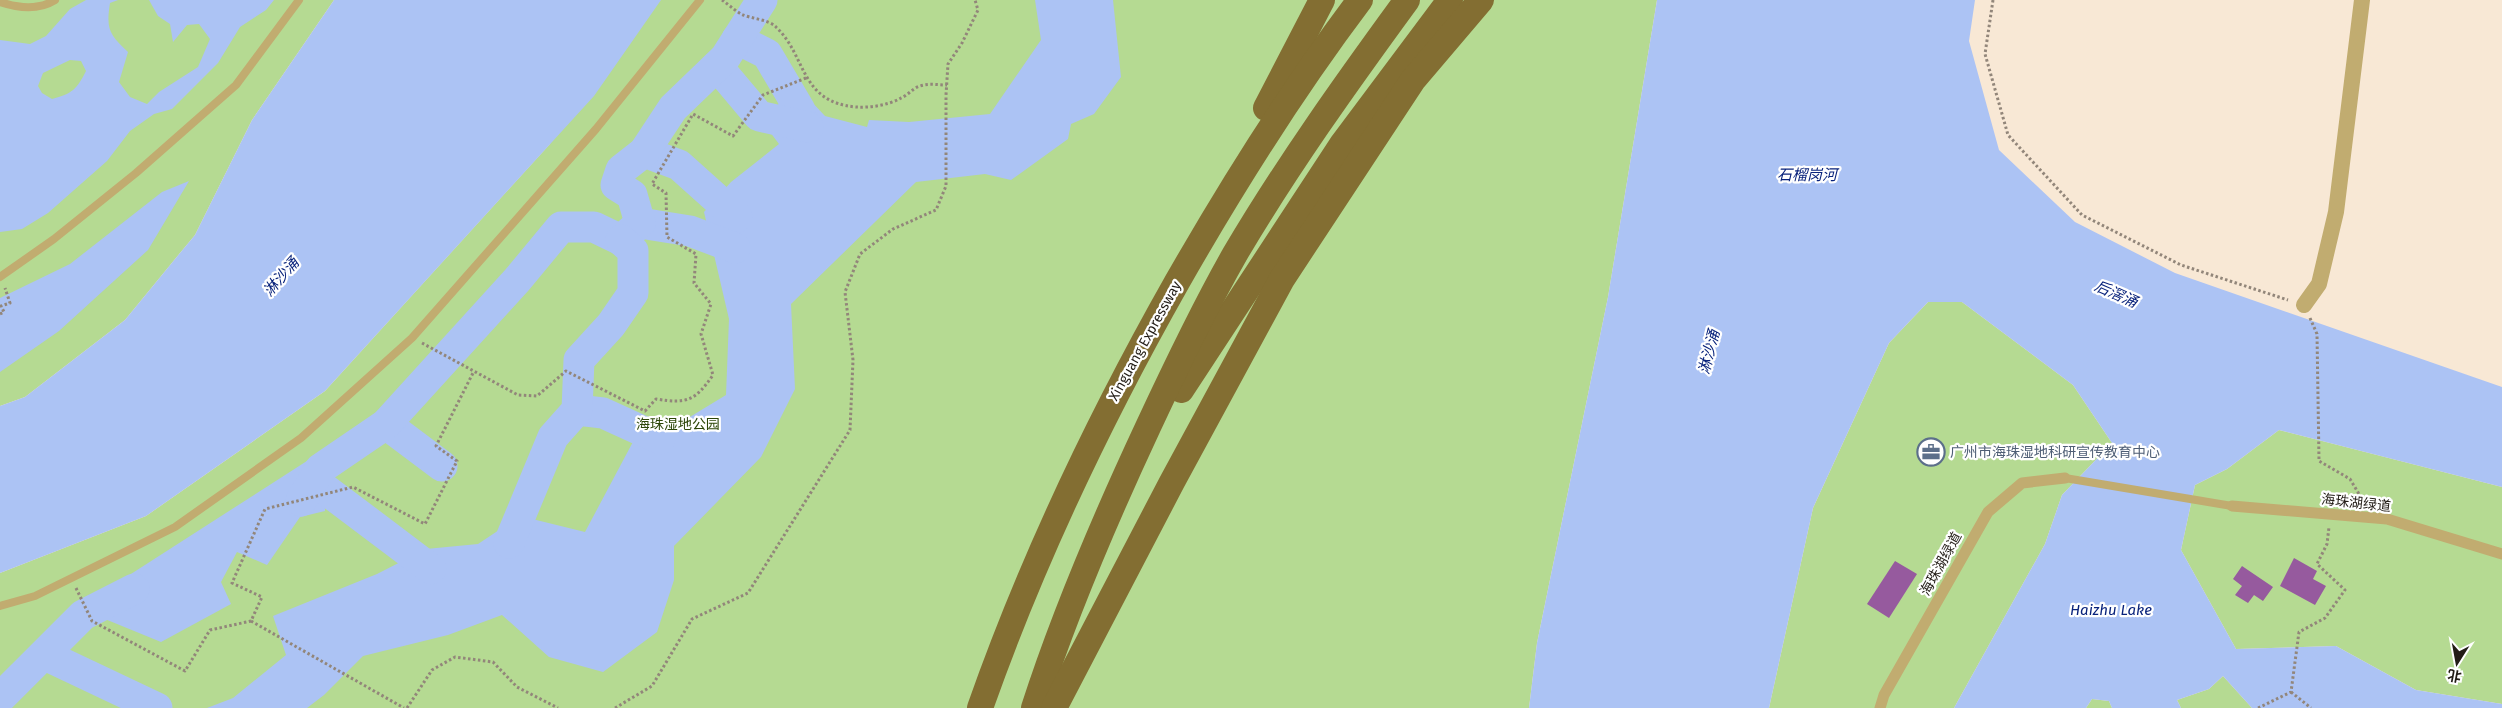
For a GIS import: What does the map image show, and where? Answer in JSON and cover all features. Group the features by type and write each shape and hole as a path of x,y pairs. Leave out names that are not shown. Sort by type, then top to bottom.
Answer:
{"highway":[{"path":"1210,224 1303,0"},
{"path":"1210,224 1288,62 1322,0"},
{"name":"Xinguang Expressway","path":"980,708 1027,586 1108,409 1210,224 1300,81 1360,0"},
{"path":"1034,708 1047,667 1086,565 1125,477 1169,382 1235,255 1321,119 1407,0"},
{"path":"1125,477 1343,143 1450,0"},
{"path":"1054,708 1172,482 1282,280 1413,80 1481,0"}],"street":[{"path":"2304,305 2319,284 2336,212 2362,0"},
{"name":"海珠湖绿道","path":"1880,708 1884,695 1988,512 2022,483 2065,478"},
{"name":"海珠湖绿道","path":"2232,506 2330,516 2387,519 2502,554"}],"lane":[{"path":"0,2 25,7 47,5 55,0"},
{"path":"1,277 62,234 236,85 299,0"},
{"path":"0,606 35,596 174,526 301,438 412,338 596,129 700,0"},
{"path":"2065,478 2232,506"}],"path":[{"path":"722,0 739,13 774,25 788,40 806,78 819,93 833,101 856,107 882,105 901,98 918,86 930,84 947,86"},
{"path":"615,708 622,706 652,686 692,619 748,593 850,430 853,360 845,292 860,254 893,228 936,210 946,186 948,64 962,43 978,10 975,0"},
{"path":"1993,0 1985,54 2008,135 2082,214 2181,265 2304,305"},
{"path":"412,338 518,396 538,396 566,371 644,411 656,398 679,402 701,392 713,375 701,334 710,304 694,283 696,254 667,237 666,193 652,184 694,114 734,136 763,95 793,81 806,78"},
{"path":"0,314 4,312 1,306 10,303 1,277"},
{"path":"2316,334 2319,461 2350,479 2363,498 2370,518"},
{"path":"251,621 262,597 232,583 265,509 353,487 425,524 457,461 436,446 474,371"},
{"path":"2291,692 2298,632 2325,618 2345,590 2317,564 2327,544 2330,516"},
{"path":"72,578 92,621 185,671 210,630 251,621 406,708 432,670 455,657 493,662 517,688 558,708"},
{"path":"2258,708 2291,692"},
{"path":"2291,692 2311,708"}],"green space":[{"path":"0,0 334,0 252,120 195,235 125,320 25,397 0,406"},
{"name":"海珠湿地公园","path":"655,0 1657,0 1608,297 1537,643 1529,708 0,708 0,573 146,516 325,391 549,145"},
{"path":"1928,302 1962,302 2073,385 2112,443 2062,495 2045,544 1954,708 1769,708 1813,508 1889,343"},
{"path":"2279,430 2502,487 2502,704 2416,690 2336,646 2236,649 2181,550 2195,485 2227,469"},
{"path":"2223,676 2252,708 2181,708 2177,700 2209,689"},
{"path":"2092,699 2109,701 2112,708 2086,708"}],"water":[{"path":"86,0 118,0 110,3 108,19 113,35 128,52 119,82 130,97 147,104 159,92 198,67 210,39 199,24 187,25 173,42 170,24 158,16 149,0 274,0 266,10 240,27 218,63 172,109 154,114 130,131 107,161 48,213 22,229 0,232 0,40 30,44 46,36 70,9","holes":["70,60 81,61 86,71 73,90 52,99 42,93 38,86 43,73"]},
{"name":"淋沙涌","path":"334,0 661,0 594,96 325,391 146,516 0,573 0,406 25,397 125,320 195,235 252,120"},
{"path":"1035,0 1113,0 1121,77 1094,114 1071,124 1068,139 1011,180 985,174 916,182 791,304 795,389 761,457 674,546 674,580 657,632 603,672 549,657 502,615 448,635 363,656 324,695 307,708 207,708 233,698 286,655 273,616 377,574 426,549 478,544 520,516 585,532 643,423 675,426 726,395 729,319 704,212 731,182 779,144 764,124 794,83 825,116 867,127 869,120 909,122 990,114 1041,40"},
{"name":"石榴岗河","path":"1657,0 1975,0 1969,41 1999,150 2075,222 2175,273 2502,387 2502,487 2279,430 2227,469 2195,485 2181,550 2236,649 2336,646 2416,690 2502,704 2502,708 2252,708 2223,676 2209,689 2177,700 2181,708 2112,708 2109,701 2092,699 2086,708 1954,708 2045,544 2062,495 2112,443 2073,385 1962,302 1928,302 1889,343 1813,508 1769,708 1529,708 1537,643 1608,297"},
{"path":"189,181 148,250 59,331 0,372 0,298 70,264 162,192"},
{"path":"324,450 325,511 300,517 267,565 237,552 221,582 231,604 161,642 100,617 92,599"}],"building":[{"path":"2294,558 2317,571 2313,579 2326,586 2315,605 2280,586"},
{"path":"1895,561 1917,574 1889,618 1867,604"},
{"path":"2242,566 2273,587 2263,601 2254,595 2248,603 2235,595 2242,586 2233,579"}],"waterway":[{"path":"301,501 320,469 386,424 517,280 561,227 594,227 621,240 640,223 632,195 616,185 621,170 644,152 673,108 725,58 762,0"},
{"path":"737,39 767,54 800,110"},
{"path":"717,66 759,116 808,127"},
{"path":"644,152 679,165 737,217"},
{"path":"640,223 690,231 735,248"},
{"path":"509,543 553,437 577,410 579,360 611,325 633,293 633,251 621,240"},
{"path":"577,410 603,413 660,439"},
{"path":"386,424 442,466"},
{"path":"313,480 431,569"},
{"path":"0,698 83,615 134,589"},
{"path":"45,655 157,708"}],"place":[{"name":"广州市海珠湿地科研宣传教育中心","path":"1931,452"}],"water label":[{"name":"后滘涌","path":"2116,294"},
{"name":"Haizhu Lake","path":"2111,610"}]}
